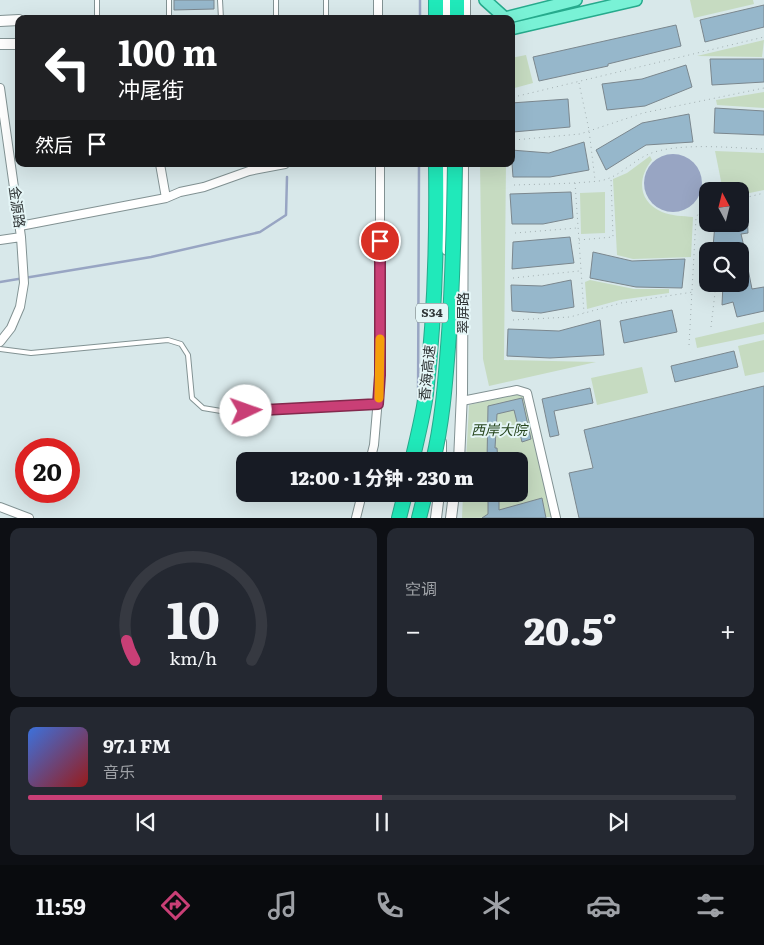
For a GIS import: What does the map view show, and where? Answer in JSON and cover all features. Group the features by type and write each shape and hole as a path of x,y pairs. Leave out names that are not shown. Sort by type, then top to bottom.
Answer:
{"highway":[{"path":"436,0 436,15"},
{"path":"457,0 457,15"},
{"name":"香海高速","path":"414,452 426,395 432,324 437,245 436,167"},
{"name":"香海高速","path":"435,452 444,398 449,329 454,247 455,167"},
{"path":"399,518 403,502"},
{"path":"419,518 423,502"}],"main road":[{"path":"447,0 447,15"},
{"path":"465,0 466,15"},
{"path":"485,0 500,15"},
{"path":"515,15 576,0"},
{"path":"515,28 636,0"},
{"path":"0,20 15,20"},
{"path":"0,44 15,44"},
{"name":"翠屏路","path":"441,452 447,167"},
{"name":"翠屏路","path":"459,452 462,401 464,167"},
{"path":"436,518 438,502"},
{"path":"451,518 453,502"}],"street":[{"path":"378,0 378,15"},
{"name":"金源路","path":"0,88 20,226 24,272 20,307 11,328 0,342"},
{"path":"161,167 166,198"},
{"path":"20,226 166,198 249,171 270,167"},
{"path":"372,452 380,375 380,167"},
{"path":"0,240 21,237"},
{"path":"462,401 517,390 527,393 556,518"},
{"path":"356,518 360,502"},
{"path":"0,507 29,518"}],"lane":[{"path":"97,0 97,15"},
{"path":"169,0 169,15"},
{"path":"220,0 221,15"},
{"path":"276,0 276,15"},
{"path":"326,0 326,15"},
{"path":"0,349 31,353 168,340 182,344 188,355 192,398 203,408 227,412 378,404"}],"path":[{"path":"518,96 764,37"},
{"path":"578,82 589,130 595,181"},
{"path":"515,140 580,134 643,112 764,88"},
{"path":"514,185 595,181 625,170 649,154 671,149 710,147 764,149"},
{"path":"578,240 614,237 610,176"},
{"path":"575,182 584,314"},
{"path":"749,197 764,194"},
{"path":"690,345 696,218 699,212"},
{"path":"515,233 578,228"},
{"path":"513,278 581,271"},
{"path":"513,320 570,317 621,303 693,292"},
{"path":"711,327 715,292"}],"green space":[{"path":"690,0 753,0 754,4 694,18"},
{"path":"764,40 762,57 697,56"},
{"path":"526,55 533,83 515,88 515,57"},
{"path":"764,92 764,108 717,105 716,100"},
{"path":"715,151 764,153 764,190 749,193 749,182 721,182"},
{"path":"650,156 652,160 647,167 642,182 644,196 654,208 662,212 693,217 691,257 633,259 617,255 613,179 627,173"},
{"path":"480,167 506,167 504,360 596,362 489,386 483,359"},
{"path":"605,192 605,233 581,234 580,193"},
{"path":"590,280 634,289 669,289 669,293 620,300 587,309 585,282"},
{"path":"764,322 764,334 697,348 695,338"},
{"path":"764,340 764,372 745,376 738,346"},
{"path":"642,367 648,393 597,405 591,378"},
{"name":"西岸大院","path":"523,392 551,517 462,518 463,502 528,502 528,452 466,452 469,405"}],"water":[{"path":"667,154 679,154 694,162 702,177 702,182 699,182 699,196 694,204 679,212 667,212 652,204 644,189 644,177 652,162"}],"building":[{"path":"174,0 214,0 214,9 174,10"},
{"path":"764,5 764,27 705,42 700,20"},
{"path":"676,25 681,46 608,64 608,66 539,81 533,57"},
{"path":"710,59 764,59 764,82 712,85"},
{"path":"686,65 692,87 645,106 607,110 602,84 642,79"},
{"path":"568,99 570,127 515,132 515,103"},
{"path":"715,108 764,111 764,135 714,133"},
{"path":"689,114 693,142 646,145 606,170 596,150 642,123"},
{"path":"584,142 589,170 550,177 513,177 515,150 549,153"},
{"path":"571,192 573,218 543,224 512,224 510,194"},
{"path":"714,232 748,232 741,234 743,242 713,242"},
{"path":"570,237 574,263 512,269 513,242"},
{"path":"593,252 632,261 685,259 682,288 636,287 590,278"},
{"path":"749,274 752,289 764,287 764,311 737,317 733,302 722,305 723,292 749,292"},
{"path":"571,280 574,307 541,313 512,311 511,285 542,286"},
{"path":"672,310 677,332 624,343 620,321"},
{"path":"600,320 604,355 550,358 507,356 508,329 559,331"},
{"path":"734,351 738,367 675,382 671,366"},
{"path":"764,386 764,518 579,518 569,473 593,468 584,430"},
{"path":"590,388 593,403 554,411 559,435 550,437 542,399"},
{"path":"522,398 531,439 522,442 514,410 497,414 495,448 497,448 497,452 487,452 488,406"},
{"path":"542,498 546,518 482,518 488,514 488,502 499,502 499,510"}],"waterway":[{"path":"420,0 420,15"},
{"path":"418,406 419,167"},
{"path":"0,282 151,257 260,232 286,215 287,177"}],"slow traffic":[{"path":"379,398 380,339"}],"route":[{"path":"246,411 378,404 380,375 380,241"}]}
